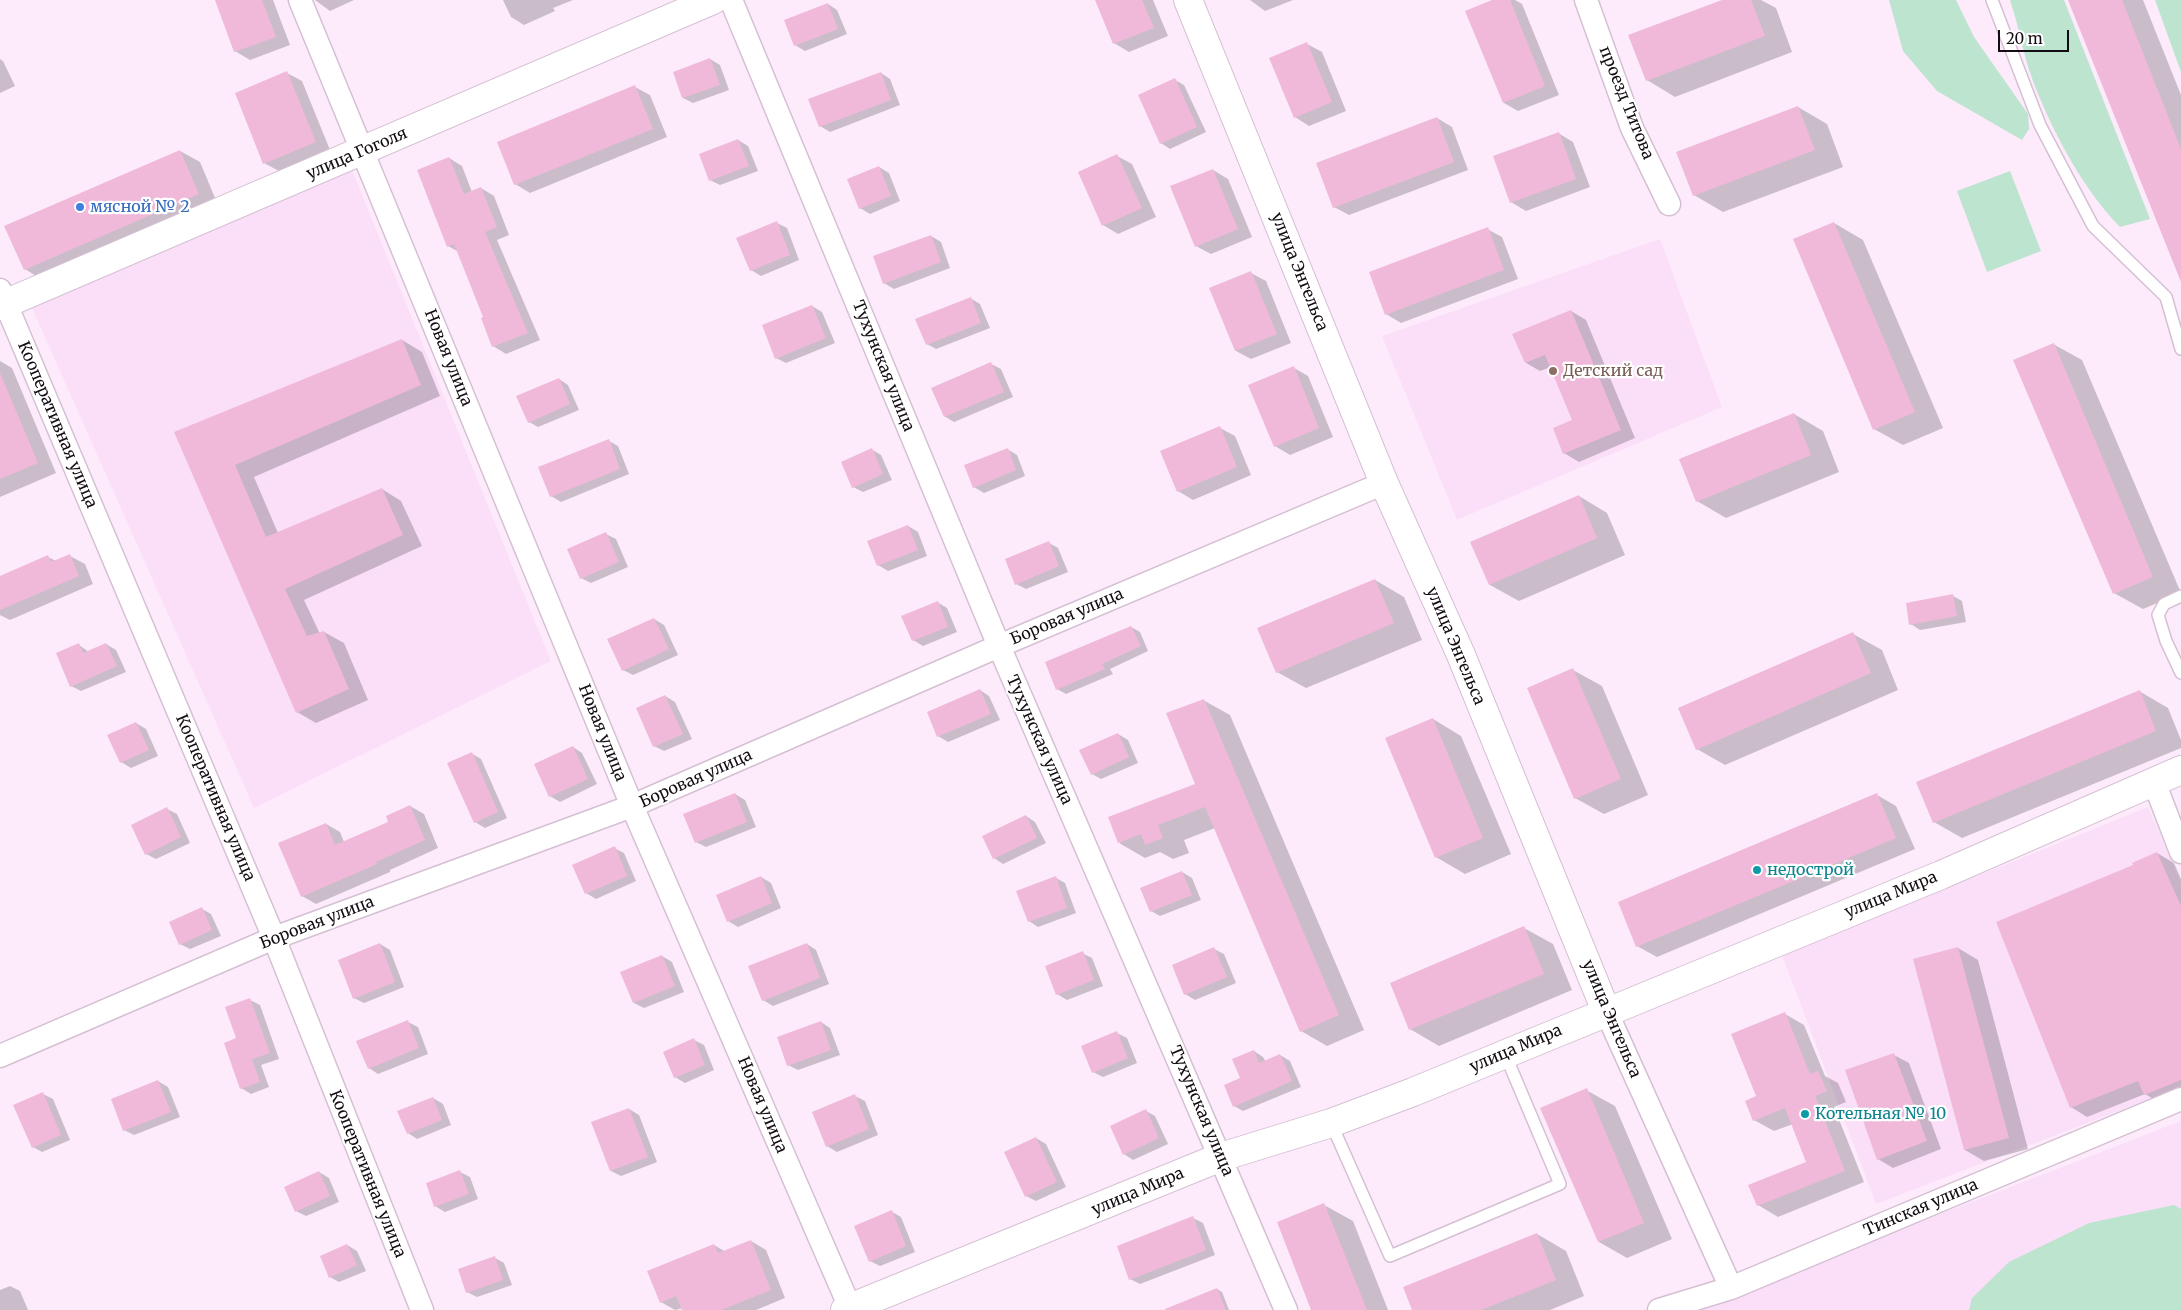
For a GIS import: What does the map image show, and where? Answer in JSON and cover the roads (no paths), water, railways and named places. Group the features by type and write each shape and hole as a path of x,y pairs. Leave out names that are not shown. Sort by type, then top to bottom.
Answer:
{"street":[{"name":"Новая улица","path":"300,0 632,806 848,1309"},
{"name":"улица Гоголя","path":"2,300 364,152 713,0"},
{"name":"Тухунская улица","path":"731,0 999,646 1286,1310"},
{"name":"улица Энгельса","path":"1188,0 1384,482 1460,655 1606,1011 1731,1288"},
{"name":"проезд Титова","path":"1586,0 1632,128 1669,204"},
{"name":"Кооперативная улица","path":"2,300 274,938 422,1310"},
{"name":"Боровая улица","path":"0,1056 274,938 632,806 999,646 1384,482"},
{"name":"улица Мира","path":"848,1309 1221,1157 1331,1123 1505,1054 1941,875 2181,770"},
{"path":"2154,782 2181,852"},
{"name":"Тинская улица","path":"1659,1310 1731,1288 2181,1098"}],"lane":[{"path":"1992,0 2040,125 2093,226 2166,297 2181,349"},
{"path":"2181,596 2164,604 2158,615 2166,640 2181,673"},
{"path":"1331,1123 1390,1256 1560,1184 1505,1054"}],"place":[{"name":"мясной № 2","path":"80,207"},
{"name":"Детский сад","path":"1553,371"},
{"name":"недострой","path":"1757,870"},
{"name":"Котельная № 10","path":"1805,1114"}]}
